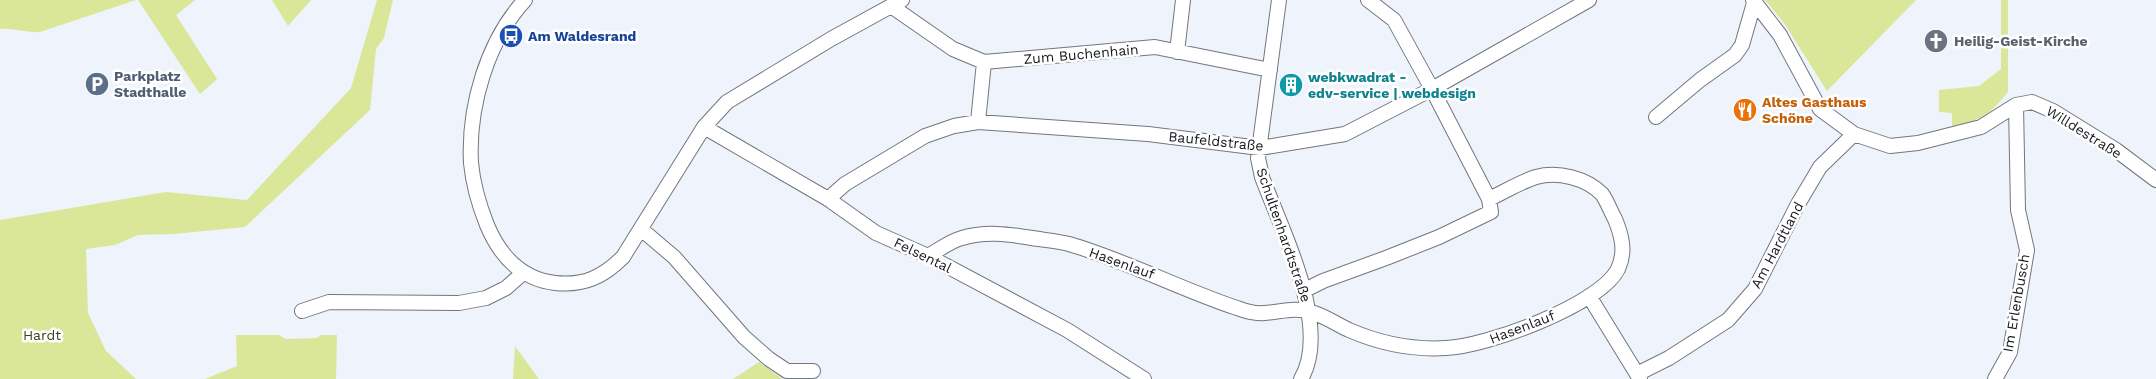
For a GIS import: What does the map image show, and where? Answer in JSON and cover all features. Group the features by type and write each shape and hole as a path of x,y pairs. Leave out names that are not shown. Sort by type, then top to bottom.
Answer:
{"street":[{"path":"525,0 510,20 487,66 473,120 471,161 480,208 494,242 506,259 523,273 549,282 562,284 592,280 607,272 623,257 704,127 727,102 831,39 897,3 953,49 984,62 978,122"},
{"path":"1177,52 1183,0"},
{"name":"Schultenhardtstraße","path":"1279,0 1258,158 1262,177 1305,290 1309,311 1310,349 1306,368 1301,379"},
{"path":"1305,290 1323,281 1439,237 1491,212 1489,199 1394,20 1368,0"},
{"name":"Baufeldstraße","path":"828,199 845,184 925,136 954,126 978,122 1148,134 1260,148 1345,134 1432,89 1589,0"},
{"path":"1656,117 1700,80 1735,55 1742,45 1754,2"},
{"path":"1754,2 1780,35 1820,109 1854,134 1890,146 1918,143 1981,127 2016,105"},
{"name":"Zum Buchenhain","path":"984,62 1155,47 1270,70"},
{"name":"Willdestraße","path":"2016,105 2032,102 2053,111 2116,150 2156,180"},
{"name":"Im Erlenbusch","path":"1995,379 2010,352 2027,250 2018,210 2016,105"},
{"name":"Felsental","path":"704,127 828,199 876,233 928,256 1067,330 1144,379"},
{"name":"Am Hardtland","path":"1639,376 1728,320 1756,289 1798,204 1820,167 1854,134"},
{"name":"Hasenlauf","path":"928,256 960,238 983,233 1006,233 1067,244 1124,263 1222,303 1254,313 1292,309 1309,311 1324,316 1351,331 1400,346 1447,348 1499,338 1559,312 1589,296 1610,281 1617,271 1623,246 1620,231 1603,196 1587,182 1552,175 1536,178 1489,199"},
{"path":"641,229 674,257 744,337 769,359 787,371 813,371"},
{"path":"302,311 329,302 459,303 486,298 506,288 523,273"},
{"path":"1589,296 1639,376"}],"green space":[{"path":"0,0 136,0 40,32 35,32 0,29"},
{"path":"138,0 195,0 176,15 217,79 200,94"},
{"path":"272,0 311,0 288,26"},
{"name":"Hardt","path":"377,0 393,0 384,38 376,49 370,110 245,227 174,234 138,235 115,245 86,249 88,313 106,351 136,379 0,379 0,220 166,192 247,200 351,88"},
{"path":"1765,0 1916,0 1827,91 1784,23"},
{"path":"2001,0 2008,0 2008,92 1984,116 1952,127 1952,113 1939,112 1939,90 1979,86 2001,69"},
{"path":"236,335 279,335 286,339 337,335 336,379 205,379 237,366"},
{"path":"515,346 539,379 513,379"},
{"path":"759,362 783,379 733,379"}],"place":[{"name":"Am Waldesrand","path":"511,36"},
{"name":"Heilig-Geist-Kirche","path":"1936,41"},
{"name":"Parkplatz Stadthalle","path":"97,84"},
{"name":"webkwadrat - edv-service | webdesign","path":"1291,85"},
{"name":"Altes Gasthaus Schöne","path":"1745,110"}]}
